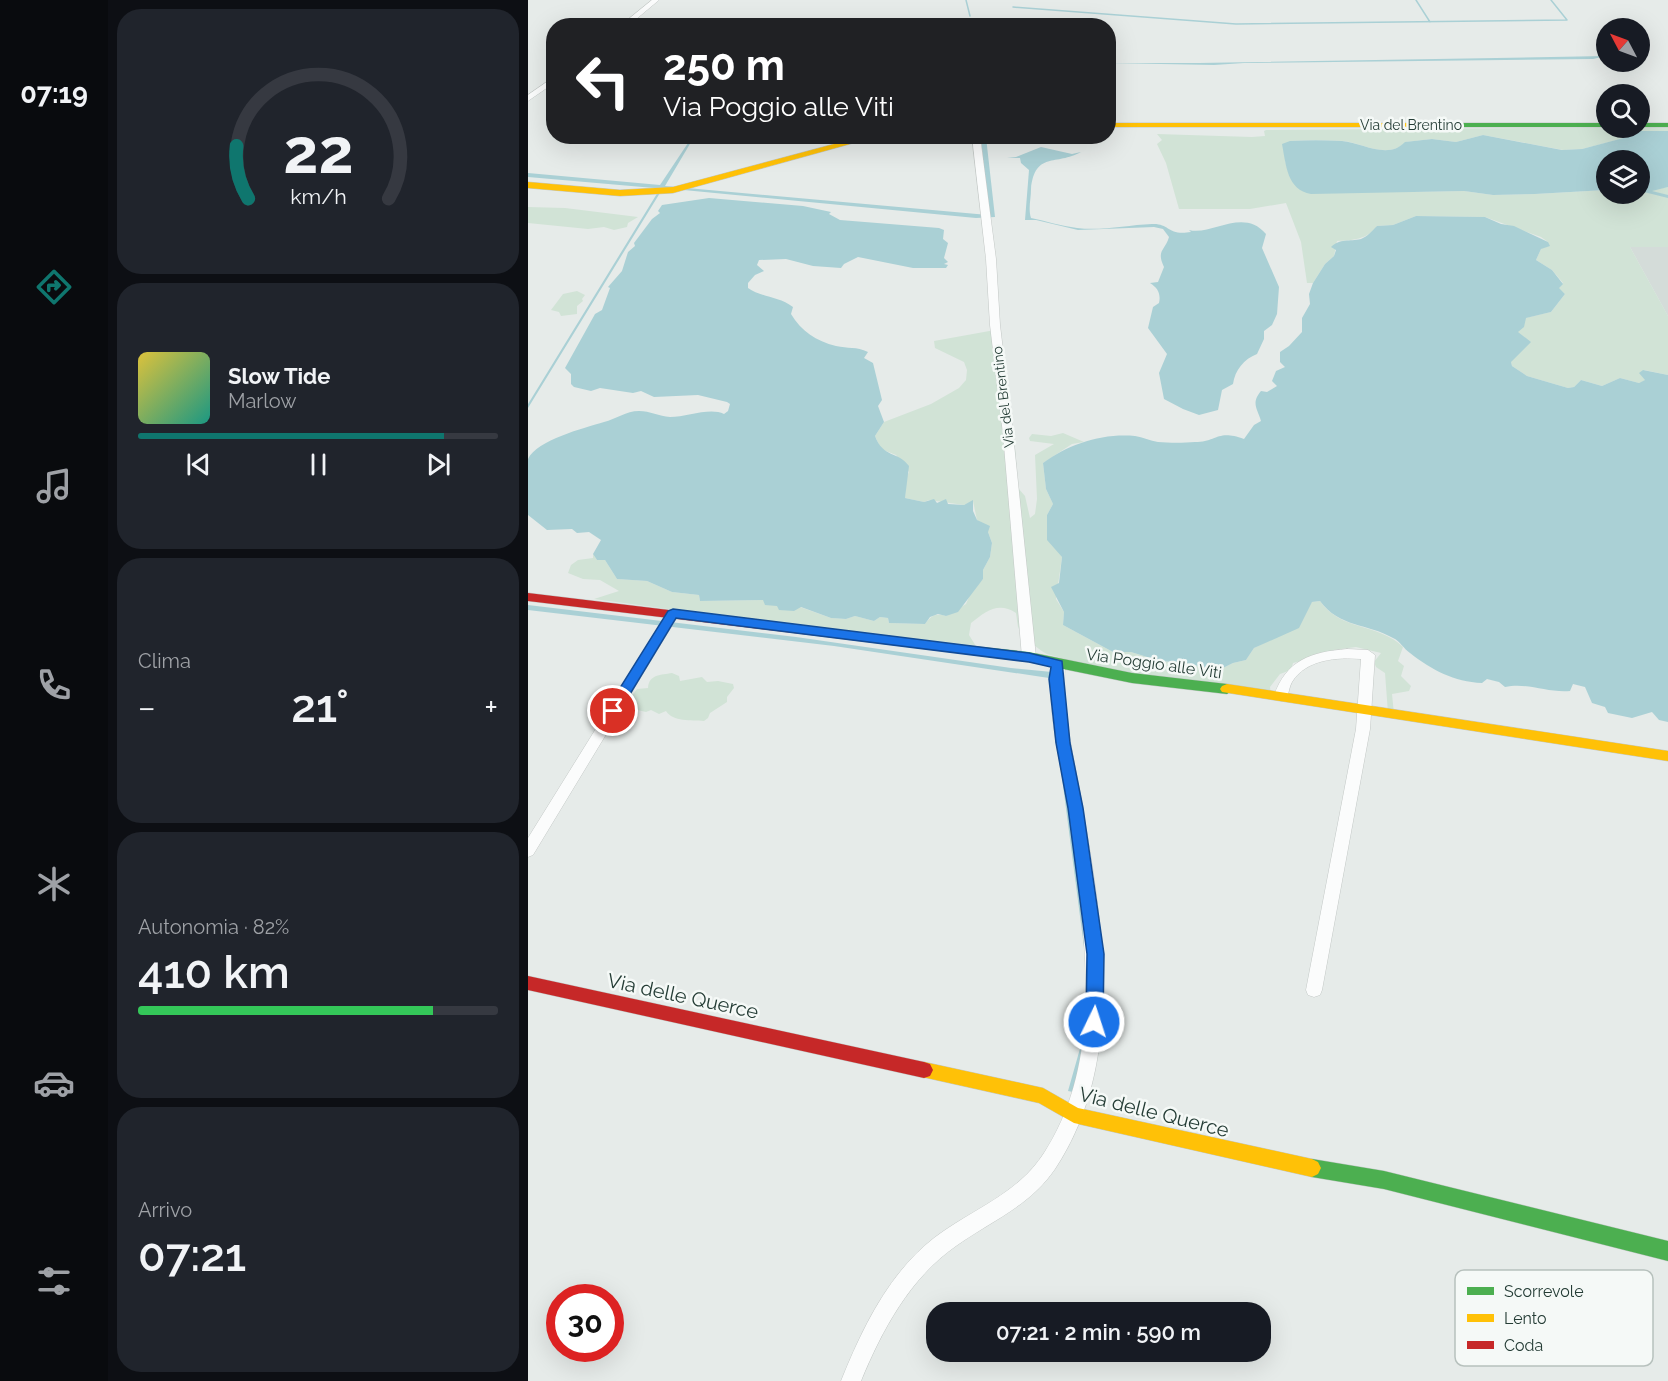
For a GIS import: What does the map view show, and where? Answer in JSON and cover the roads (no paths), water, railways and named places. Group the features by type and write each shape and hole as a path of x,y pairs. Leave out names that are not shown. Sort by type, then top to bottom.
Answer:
{"street":[{"path":"633,18 656,0"},
{"path":"528,99 546,85"},
{"name":"Via del Brentino","path":"1116,125 1596,125"},
{"path":"1650,125 1668,125"},
{"path":"528,185 620,194 655,192 691,186 846,144"},
{"name":"Via del Brentino","path":"977,144 992,259 995,325 1008,434 1029,657"},
{"name":"Via Poggio alle Viti","path":"528,597 668,620 1029,657 1132,678 1281,696 1668,756"},
{"path":"528,851 668,620"},
{"path":"1281,696 1287,679 1300,667 1342,652 1368,655 1366,710 1314,990"},
{"path":"851,1381 868,1337 898,1287 930,1254 980,1218 1020,1194 1045,1168 1074,1114 1087,1064 1095,1018 1095,954 1075,808 1063,743 1056,679 1058,664"},
{"name":"Via delle Querce","path":"528,983 1042,1096 1074,1114 1297,1166 1384,1180 1668,1251"}],"water":[{"path":"1596,56 1593,59 1214,65 1116,63"},
{"path":"1650,131 1668,131 1668,187 1652,191 1668,195 1668,198 1650,194 1650,150 1596,150 1596,191 1493,195 1464,191 1311,194 1303,192 1292,182 1282,144 1290,141 1342,141 1375,149 1391,150 1405,142 1432,139 1456,142 1483,135 1562,150 1582,149 1623,138 1650,138"},
{"path":"687,144 690,144 665,186 988,215 982,144 987,144 995,217 976,218 663,188 528,408 528,404 658,192 654,188 528,177 528,173 660,185"},
{"path":"1041,147 1072,154 1081,152 1042,164 1037,169 1031,189 1031,218 1086,229 1158,224 1183,233 1238,222 1257,226 1266,234 1262,248 1279,287 1277,314 1272,325 1264,331 1264,339 1257,354 1241,366 1233,384 1222,390 1218,410 1199,415 1164,399 1159,373 1167,354 1148,328 1153,307 1160,300 1158,292 1150,283 1158,282 1164,267 1161,254 1169,237 1163,229 1154,227 1078,230 1036,220 1025,220 1029,170 1021,163 1020,158 1007,158 1016,157"},
{"path":"709,198 803,206 831,212 829,214 840,220 944,230 943,239 948,243 944,258 948,262 944,264 948,265 946,268 913,268 858,257 841,268 813,266 786,259 759,260 757,265 764,271 755,275 748,283 748,288 793,307 791,314 795,320 816,338 836,346 868,352 864,358 873,363 882,400 878,406 884,422 875,436 882,448 905,461 909,466 905,498 924,502 934,499 937,503 946,499 948,504 964,505 973,500 973,511 977,520 990,526 988,532 992,543 990,557 983,570 983,579 958,612 946,616 938,614 930,617 925,624 889,623 888,618 880,617 874,621 855,616 846,619 831,618 801,607 794,611 779,610 777,606 765,605 763,600 700,601 699,595 672,592 647,581 617,579 605,560 597,560 593,554 601,540 589,532 577,533 572,529 547,530 528,515 528,459 541,446 574,431 634,411 677,417 705,412 724,414 728,411 730,404 727,402 698,395 654,397 641,391 633,393 600,388 591,391 574,387 571,384 571,374 565,368 595,314 602,310 610,288 608,287 622,271 628,252 635,246 634,243 652,219 660,213 658,211 662,205"},
{"path":"1416,216 1485,217 1501,224 1514,226 1548,242 1550,246 1541,249 1536,260 1552,270 1563,284 1559,288 1565,294 1551,312 1526,318 1524,327 1518,332 1531,342 1511,362 1512,366 1527,376 1568,388 1574,387 1581,380 1602,386 1620,378 1639,383 1645,380 1639,373 1643,370 1668,375 1668,722 1659,720 1652,712 1632,718 1608,713 1605,707 1592,703 1585,687 1573,684 1570,691 1562,691 1521,686 1505,687 1499,682 1487,679 1482,683 1453,678 1427,665 1393,638 1336,616 1320,601 1312,602 1299,628 1254,648 1246,660 1233,663 1217,671 1187,663 1160,661 1131,652 1113,652 1063,625 1064,612 1051,587 1059,583 1062,557 1047,540 1047,515 1053,504 1046,489 1043,463 1075,445 1110,436 1135,436 1172,443 1202,441 1228,435 1244,439 1254,425 1261,421 1256,406 1258,395 1261,391 1267,392 1277,386 1272,381 1276,371 1285,367 1280,362 1280,352 1302,332 1302,318 1310,304 1309,294 1313,283 1325,264 1334,256 1336,250 1331,247 1341,241 1361,239 1377,226 1393,225"},
{"path":"528,605 796,637 1052,672 1087,954 1089,1024 1073,1092 1068,1091 1087,1024 1087,970 1049,678 834,646 528,610"}],"waterway":[{"path":"966,0 970,16"},
{"path":"1416,0 1430,22"},
{"path":"1430,22 1567,20 1551,0"},
{"path":"1013,7 1236,24 1430,22"}]}
